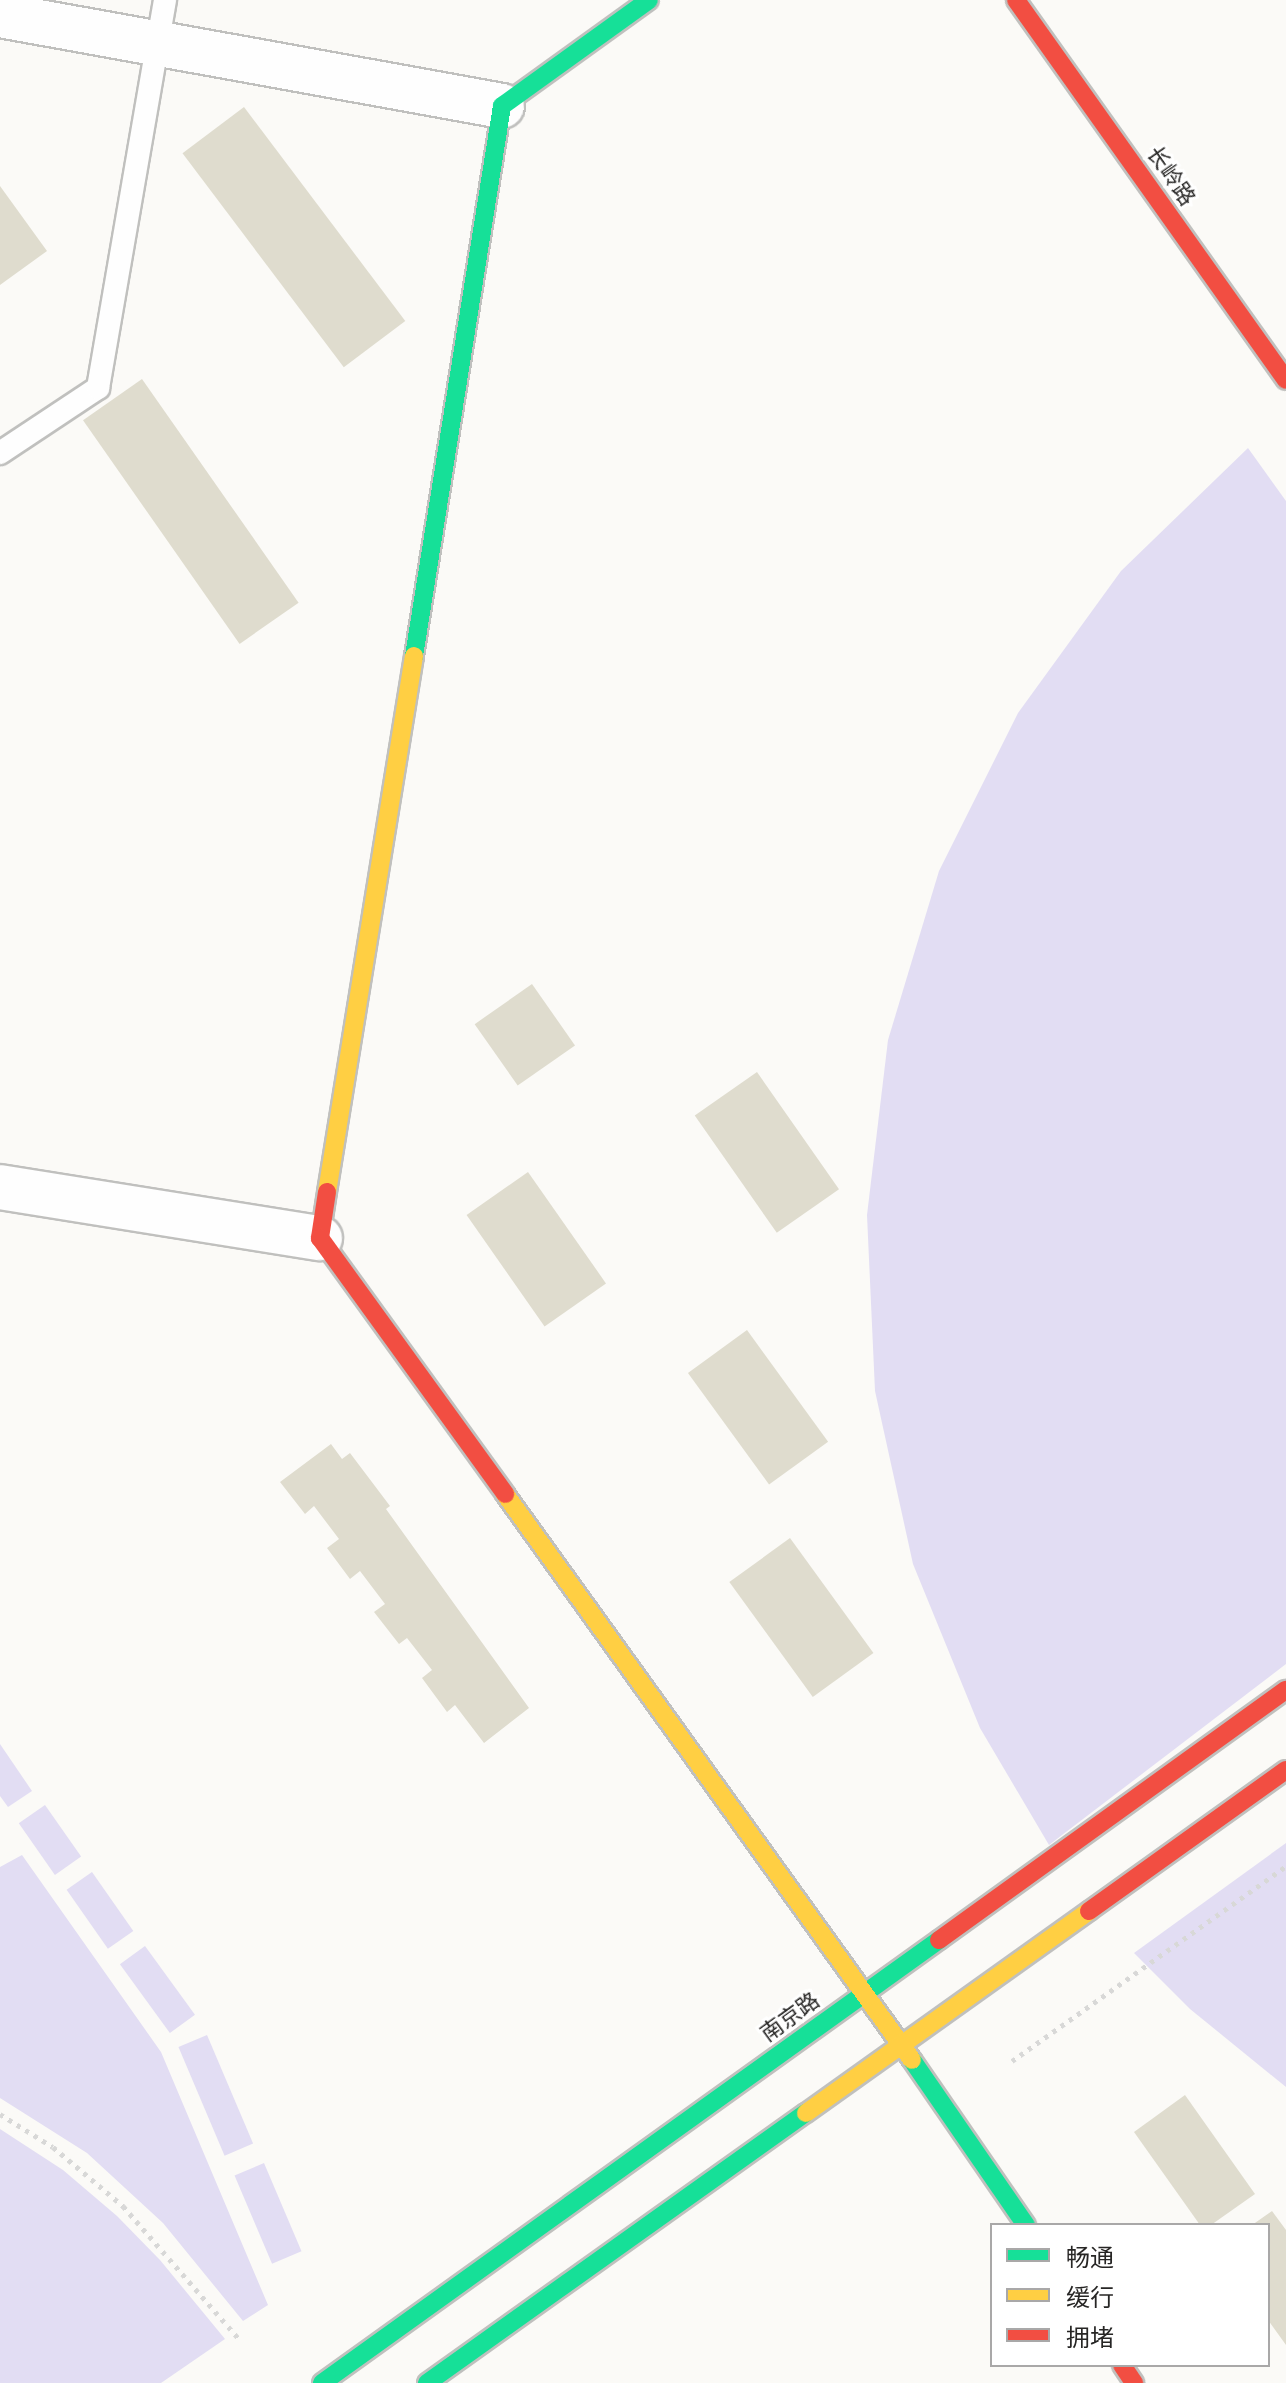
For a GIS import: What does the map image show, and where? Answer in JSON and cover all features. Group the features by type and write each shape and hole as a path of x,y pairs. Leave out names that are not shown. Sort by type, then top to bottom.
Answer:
{"street":[{"path":"649,0 502,106 320,1238 901,2043 1025,2223"},
{"name":"长岭路","path":"1016,0 1286,380"},
{"path":"0,15 502,106"},
{"path":"0,1187 320,1238"},
{"name":"南京路","path":"322,2383 1286,1690"},
{"path":"427,2383 1286,1770"}],"lane":[{"path":"0,453 98,388 160,44 165,0"}],"path":[{"path":"1012,2061 1286,1866"},
{"path":"0,2114 53,2147 123,2206 240,2340"}],"shaded area":[{"path":"1248,448 1286,501 1286,1664 1049,1845 980,1728 913,1564 875,1391 867,1215 888,1040 939,871 1018,713 1121,571"},
{"path":"0,1744 32,1791 8,1807 0,1796"},
{"path":"45,1805 81,1857 55,1875 19,1823"},
{"path":"1286,1843 1286,2087 1190,2009 1134,1953"},
{"path":"22,1855 161,2052 268,2305 243,2321 163,2223 87,2153 0,2098 0,1867"},
{"path":"92,1872 133,1931 108,1949 67,1890"},
{"path":"145,1946 195,2015 170,2033 120,1964"},
{"path":"207,2035 253,2144 225,2156 178,2047"},
{"path":"0,2129 63,2170 117,2216 160,2260 225,2339 161,2383 0,2383"},
{"path":"264,2163 302,2251 272,2264 235,2176"}],"building":[{"path":"244,107 405,321 344,367 183,153"},
{"path":"0,186 47,251 0,285"},
{"path":"142,379 299,603 240,644 83,420"},
{"path":"532,984 575,1045 518,1086 475,1024"},
{"path":"757,1072 839,1189 777,1233 695,1116"},
{"path":"528,1172 606,1283 545,1326 467,1215"},
{"path":"747,1330 828,1442 769,1485 688,1373"},
{"path":"331,1444 342,1459 350,1453 390,1506 386,1509 529,1708 484,1743 455,1705 447,1712 422,1678 432,1670 407,1638 399,1644 374,1612 385,1604 360,1571 350,1579 327,1548 339,1539 314,1506 305,1514 280,1482"},
{"path":"790,1538 873,1653 813,1697 729,1582"},
{"path":"1185,2095 1255,2194 1214,2223 1199,2223 1134,2132"},
{"path":"1272,2211 1286,2230 1286,2345 1270,2323 1270,2223 1255,2223"}],"traffic: fast":[{"path":"414,656 502,106 649,0"},
{"path":"322,2383 939,1940"},
{"path":"912,2060 1025,2223"},
{"path":"427,2383 806,2113"}],"traffic: slow":[{"path":"327,1192 414,656"},
{"path":"505,1494 912,2060"},
{"path":"806,2113 1089,1911"}],"traffic: jam":[{"path":"1016,0 1286,380"},
{"path":"327,1192 320,1238 505,1494"},
{"path":"939,1940 1286,1690"},
{"path":"1089,1911 1286,1770"},
{"path":"1123,2367 1134,2383"}]}
